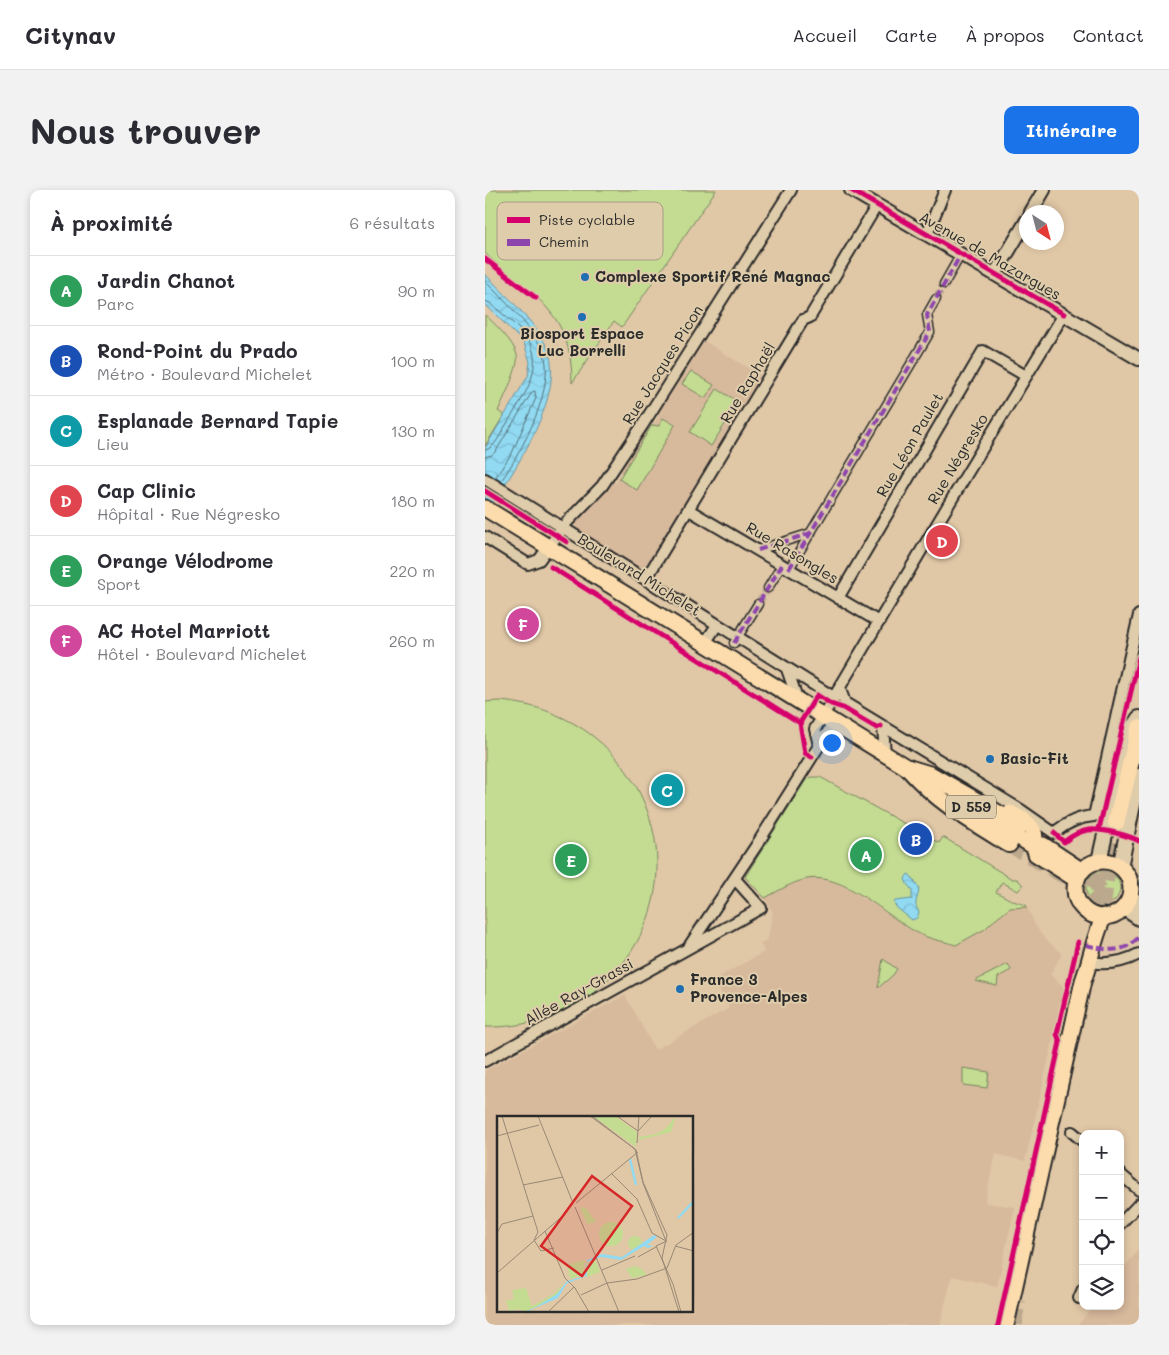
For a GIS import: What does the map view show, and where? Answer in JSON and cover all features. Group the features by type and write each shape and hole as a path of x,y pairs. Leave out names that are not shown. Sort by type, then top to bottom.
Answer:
{"highway":[{"path":"1139,728 1118,823 1139,738"},
{"path":"908,768 931,775 1020,826"},
{"path":"908,768 925,788 944,804 1009,844"}],"main road":[{"name":"Boulevard Michelet","path":"487,509 908,768 922,766 934,770 1028,823 1033,830 1035,838 1033,846 1043,845 1080,875"},
{"path":"1099,861 1129,733 1139,718"},
{"path":"1120,866 1139,776"},
{"path":"1131,902 1113,914 1097,915 1081,906 1077,897 1076,890 1080,875 1090,865 1099,861 1107,861 1120,866 1128,877 1131,902 1139,918"},
{"path":"1006,1325 1083,981 1099,927 1097,915"},
{"path":"1083,981 1082,960 1090,925 1097,915"}],"street":[{"name":"Rue Jacques Picon","path":"548,547 602,486 637,434 791,190"},
{"path":"927,234 945,190"},
{"path":"1035,205 1044,190"},
{"name":"Avenue de Mazargues","path":"857,192 1139,359"},
{"name":"Rue Raphaël","path":"646,579 803,320 810,317 877,205"},
{"path":"995,274 1019,234"},
{"path":"944,284 961,254"},
{"path":"768,588 811,532 930,332 927,315 936,299"},
{"name":"Rue Négresko","path":"819,746 815,729 828,719 840,688 1064,314"},
{"name":"Rue Léon Paulet","path":"837,598 983,350 1026,376"},
{"name":"Boulevard Michelet","path":"485,479 646,579 717,625 736,640 835,698"},
{"name":"Rue Rasongles","path":"689,510 879,622"},
{"path":"758,550 811,532"},
{"path":"485,537 528,564 539,560 548,547"},
{"path":"736,640 758,604"},
{"path":"840,688 845,703 1021,810 1054,833 1063,826 1078,819 1094,816 1139,615"},
{"name":"Boulevard Michelet","path":"705,644 717,625"},
{"path":"787,669 799,701"},
{"path":"883,727 885,754"},
{"name":"Allée Ray-Grassi","path":"688,948 735,879 819,746"},
{"path":"1105,763 1121,767"},
{"name":"Allée Ray-Grassi","path":"485,1061 761,908 735,879"},
{"path":"1090,962 1119,962 1139,954"},
{"path":"1072,1132 1079,1138"},
{"path":"1121,1175 1139,1190"},
{"path":"1124,1220 1139,1204"}],"shaded area":[{"path":"702,340 761,376 646,567 640,569 575,530 575,524 612,482 615,484 619,479 622,473 620,471 651,423 654,424 659,416 656,414"},
{"path":"816,878 834,882 851,890 918,933 956,945 1011,908 1027,907 1042,936 1062,954 1050,974 1065,988 1025,1161 996,1154 985,1199 986,1203 1015,1207 997,1286 952,1276 940,1325 485,1325 485,1071 625,995 655,1050 729,1008 714,980 764,952 761,944 768,939 773,913 765,898 788,885"},
{"path":"1139,1249 1139,1325 1078,1325 1090,1310 1124,1310 1124,1268"}],"green space":[{"path":"485,190 716,190 622,327 614,321 572,383 571,365 564,335 550,311 528,289 485,253"},
{"path":"485,315 512,344 517,360 511,383 498,411 504,415 485,446"},
{"path":"691,371 714,385 705,398 682,384"},
{"path":"717,389 739,402 711,446 690,432"},
{"path":"663,418 675,425 637,490 619,479 652,425 659,426"},
{"path":"499,701 550,712 593,736 626,770 647,811 657,856 653,902 634,947 600,987 588,997 546,1018 516,1025 485,1027 485,702"},
{"path":"812,777 820,777 912,828 914,836 921,833 939,843 943,837 1012,879 1017,879 1023,885 1018,891 1002,882 996,892 1027,907 1010,908 985,929 956,945 916,932 850,888 835,882 821,879 801,880 765,898 745,877 806,780"},
{"path":"1103,871 1115,876 1120,888 1115,900 1103,905 1091,900 1086,888 1091,876"},
{"path":"883,959 897,969 878,988"},
{"path":"1008,964 1011,970 998,977 997,986 975,981"},
{"path":"963,1068 989,1072 987,1088 963,1085"}],"water":[{"path":"485,274 537,330 548,350 551,370 549,391 543,414 521,459 485,516 485,448 528,376 530,362 524,343 485,304"},
{"path":"908,874 919,888 916,905 919,912 917,918 912,920 897,908 894,903 895,901 912,899 912,890 905,879"}],"tunnel":[{"path":"936,299 944,284"},
{"path":"758,604 768,588"},
{"path":"1100,929 1116,823"},
{"path":"1009,844 1080,885 1093,900 1101,918"},
{"path":"1072,862 1099,887 1104,899"},
{"path":"1015,1325 1018,1300"}],"marked path":[{"path":"789,569 930,332 927,315 961,254"},
{"path":"758,550 811,533"},
{"path":"734,643 782,565"},
{"path":"1086,945 1114,950 1127,947 1139,937"}],"cycle path":[{"path":"851,190 1064,314"},
{"path":"485,259 536,298"},
{"path":"485,491 567,542"},
{"path":"551,567 800,723 805,753 812,757"},
{"path":"1099,829 1139,657"},
{"path":"800,723 817,695 877,728 881,726"},
{"path":"1054,833 1064,842 1083,831 1089,830 1108,831 1139,841"},
{"path":"998,1325 1060,1042 1057,1034 1078,942"}],"place":[{"name":"Complexe Sportif René Magnac","path":"585,277"},
{"name":"Biosport Espace Luc Borrelli","path":"582,317"},
{"name":"Cap Clinic","path":"942,541"},
{"name":"AC Hotel Marriott","path":"523,624"},
{"name":"Basic-Fit","path":"990,759"},
{"name":"Esplanade Bernard Tapie","path":"667,790"},
{"name":"Rond-Point du Prado","path":"916,839"},
{"name":"Jardin Chanot","path":"866,855"},
{"name":"Orange Vélodrome","path":"571,860"},
{"name":"France 3 Provence-Alpes","path":"680,989"}]}
